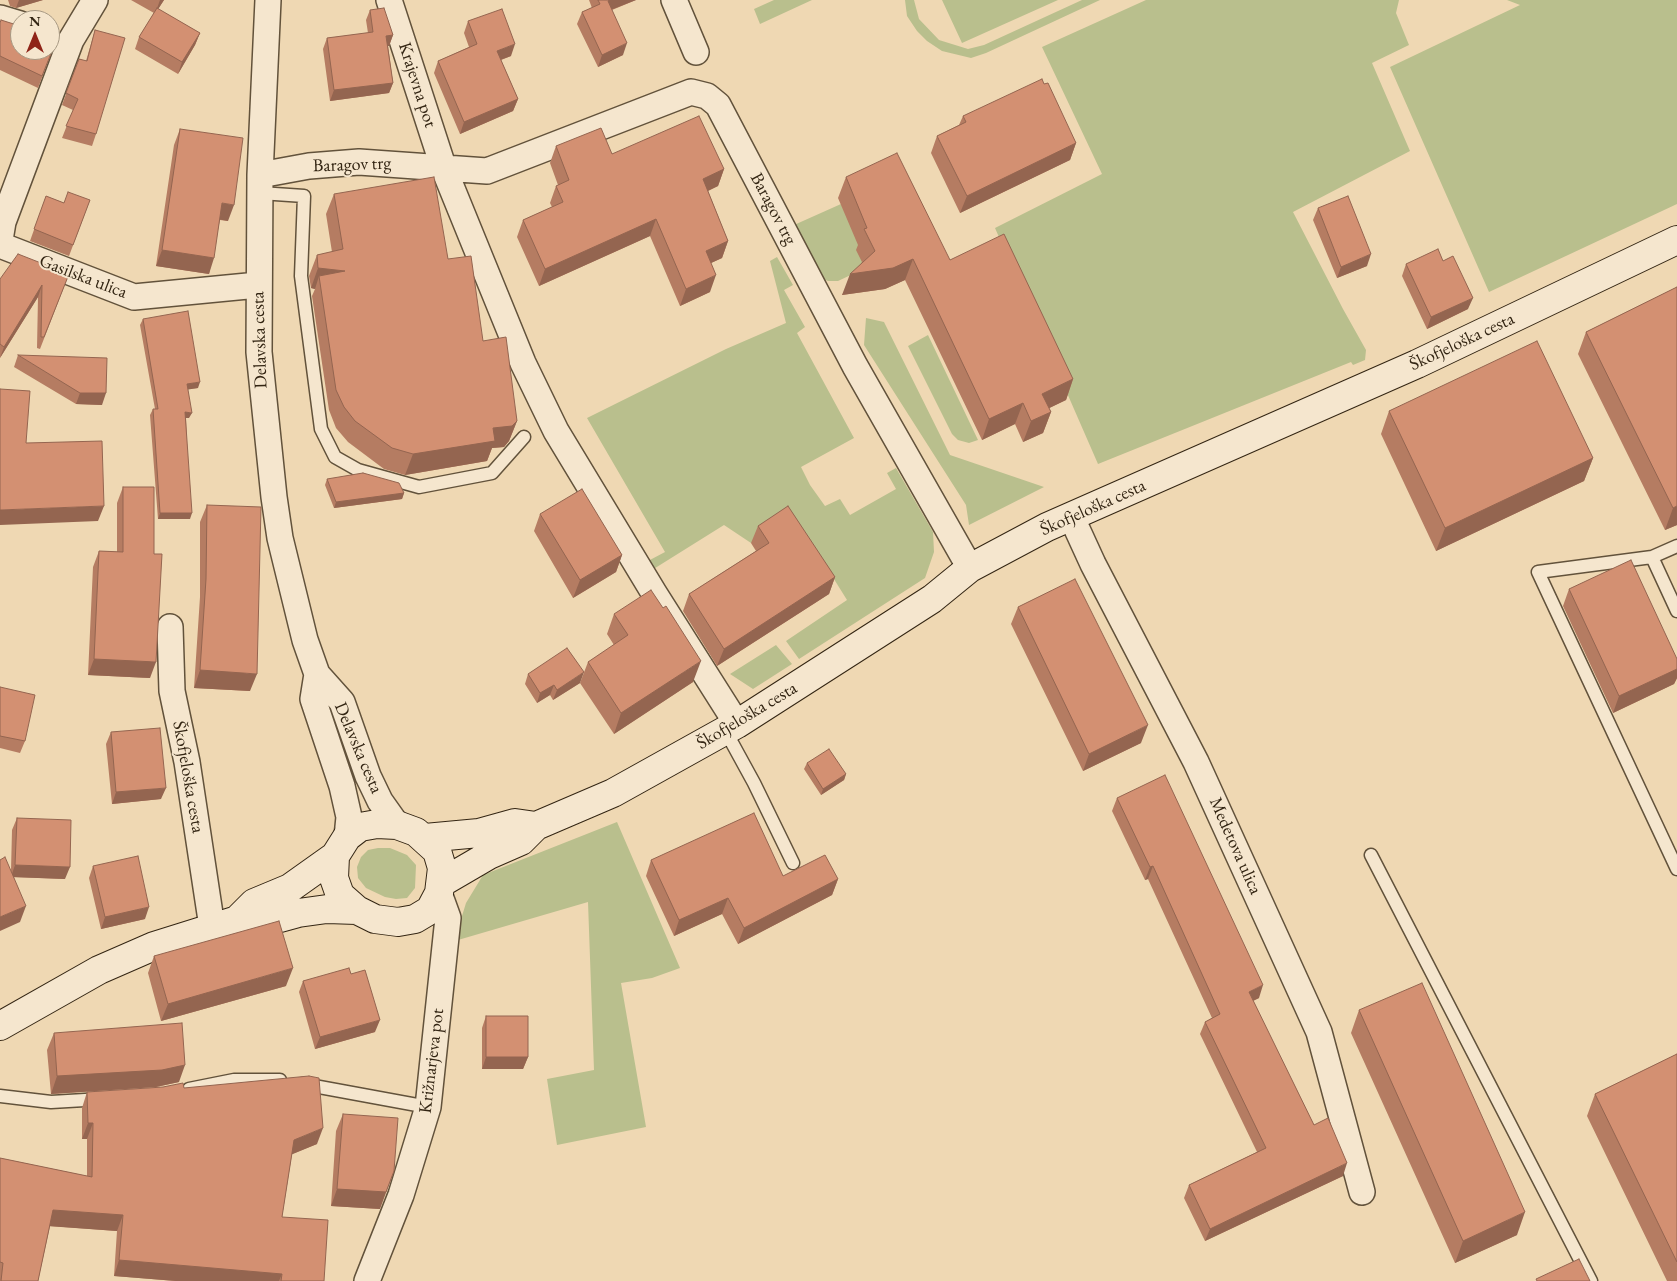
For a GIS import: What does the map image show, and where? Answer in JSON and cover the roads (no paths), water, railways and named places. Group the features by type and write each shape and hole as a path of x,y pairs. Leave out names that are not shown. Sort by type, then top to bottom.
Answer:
{"street":[{"name":"Gasilska ulica","path":"95,0 61,37 1,229 134,297 258,285"},
{"name":"Delavska cesta","path":"268,0 260,184 258,352 274,497 285,556 305,640 317,674 342,702 368,776 380,801 396,825"},
{"name":"Krajevna pot","path":"389,0 444,169"},
{"path":"674,0 696,52"},
{"name":"Baragov trg","path":"260,184 308,166 359,162 418,164 444,169 487,171 691,92 708,96 718,105 855,366 970,568"},
{"path":"444,169 494,296 556,431 654,593 731,727"},
{"name":"Škofjeloška cesta","path":"440,888 489,855 521,841 536,826 613,793 731,727 932,599 970,568 1071,516 1117,498 1417,364 1677,240"},
{"name":"Medetova ulica","path":"1071,516 1095,569 1196,762 1319,1032 1362,1192"},
{"name":"Škofjeloška cesta","path":"170,627 172,691 187,762 212,927"},
{"name":"Delavska cesta","path":"317,674 313,699 342,786 348,817 341,846"},
{"name":"Škofjeloška cesta","path":"425,838 479,833 515,823 536,826"},
{"path":"237,920 254,903 290,888 360,828 377,824 396,825 416,832 425,838 437,851 442,868 440,888 430,910 415,919 398,922 375,919 357,910 340,895 334,878 341,846"},
{"name":"Križnarjeva pot","path":"367,1281 401,1194 428,1107 448,918 440,888"},
{"path":"0,1026 99,970 154,946 212,927 237,920 258,924 307,911 327,908 357,910"}],"lane":[{"path":"260,184 304,196 301,276 321,429 335,457 358,470 419,487 492,473 524,437"},
{"path":"1677,546 1652,557 1538,572 1677,869"},
{"path":"1652,557 1677,611"},
{"path":"731,727 754,783 793,863"},
{"path":"1372,855 1591,1281"},
{"path":"176,1091 234,1080 283,1080 428,1107"},
{"path":"0,1096 51,1102 118,1098"}]}
